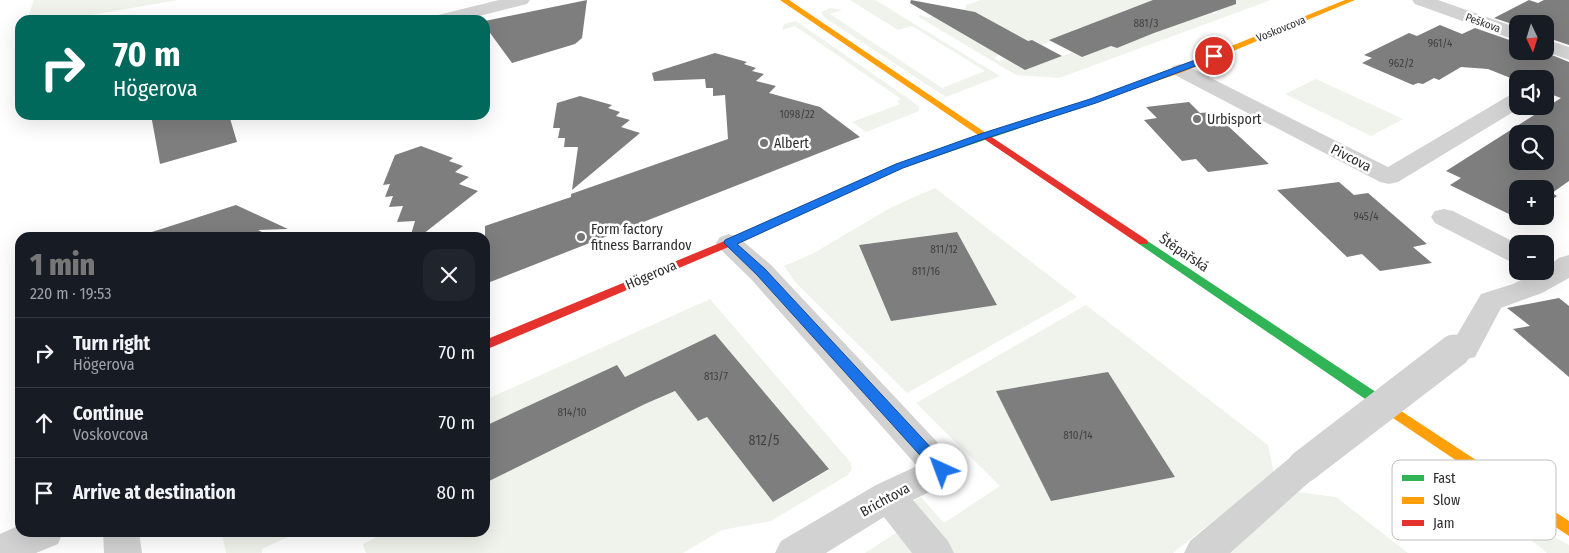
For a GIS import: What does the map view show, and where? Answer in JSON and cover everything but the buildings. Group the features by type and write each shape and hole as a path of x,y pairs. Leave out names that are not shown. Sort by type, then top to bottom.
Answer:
{"street":[{"path":"461,15 522,0"},
{"name":"Štěpařská","path":"784,0 1466,460"},
{"name":"Voskovcova","path":"984,136 1093,101 1180,70 1351,0"},
{"name":"Peškova","path":"1421,0 1509,32"},
{"path":"1554,48 1569,54"},
{"name":"Pivcova","path":"1180,70 1389,177 1509,105"},
{"name":"Högerova","path":"490,343 729,243 899,166 984,136"},
{"path":"1444,217 1509,250"},
{"name":"Brichtova","path":"729,243 761,272 942,470 888,496 794,553"},
{"path":"1203,553 1304,466 1454,351 1464,349 1491,301 1557,278"},
{"path":"888,496 935,553"},
{"name":"Štěpařská","path":"1556,520 1569,529"},
{"path":"0,551 33,537"},
{"path":"121,537 123,553"}],"shaded area":[{"path":"34,0 178,0 91,15 29,15"},
{"path":"850,0 875,0 1000,76 946,97 825,18 821,12 830,8 842,10 830,14 942,88 985,71 912,26 898,30"},
{"path":"981,0 1172,0 1132,11 1128,9 1086,29 1081,27 1073,30 1076,32 1042,45 1032,40 1028,41 962,10 966,8 966,5"},
{"path":"1236,0 1271,0 1059,78 1016,75 917,16 922,15 927,18 934,16 999,55 994,58 999,61 1005,59 1025,70 1073,52 1082,57 1111,46 1117,48 1121,46 1116,44 1208,11 1214,14 1218,12 1213,9"},
{"path":"796,21 912,101 919,107 919,111 866,132 852,122 900,104 897,101 901,99 795,26 782,30 784,24"},
{"path":"1316,79 1403,119 1371,136 1285,94"},
{"path":"935,188 1077,297 907,393 796,283 784,266 812,254 892,207","holes":["957,232 997,304 860,245 893,240 896,245 924,236"]},
{"path":"710,299 851,463 852,469 848,475 771,521 722,530 683,553 366,553 363,544 376,537 490,537 490,481 675,391 698,421 707,417 773,502 829,470 715,335 625,377 617,366 490,424 490,398"},
{"path":"1086,305 1268,445 1274,473 1173,553 948,553 906,506 921,497 944,523 1000,486 916,403","holes":["1108,372 1175,477 1051,501 996,391 1035,384 1039,392 1070,378"]},
{"path":"1298,492 1336,497 1408,553 1221,553"},
{"path":"905,527 927,553 865,553"},
{"path":"223,537 288,537 262,549 262,553 226,553"},
{"path":"1556,538 1569,545 1569,553 1547,553 1531,540 1556,540"}],"traffic: fast":[{"path":"727,244 899,166 1067,109"},
{"path":"1143,242 1395,412"}],"traffic: slow":[{"path":"784,0 987,137"},
{"path":"1067,109 1180,70 1351,0"},
{"path":"1395,412 1466,460"},
{"path":"1556,520 1569,529"}],"traffic: jam":[{"path":"987,137 1143,242"},
{"path":"490,343 727,244"}],"place":[{"name":"Urbisport","path":"1197,119"},
{"name":"Albert","path":"764,143"},
{"name":"Form factory fitness Barrandov","path":"581,237"}],"route":[{"path":"942,470 761,272 729,243 922,157 1093,101 1214,56"}]}
